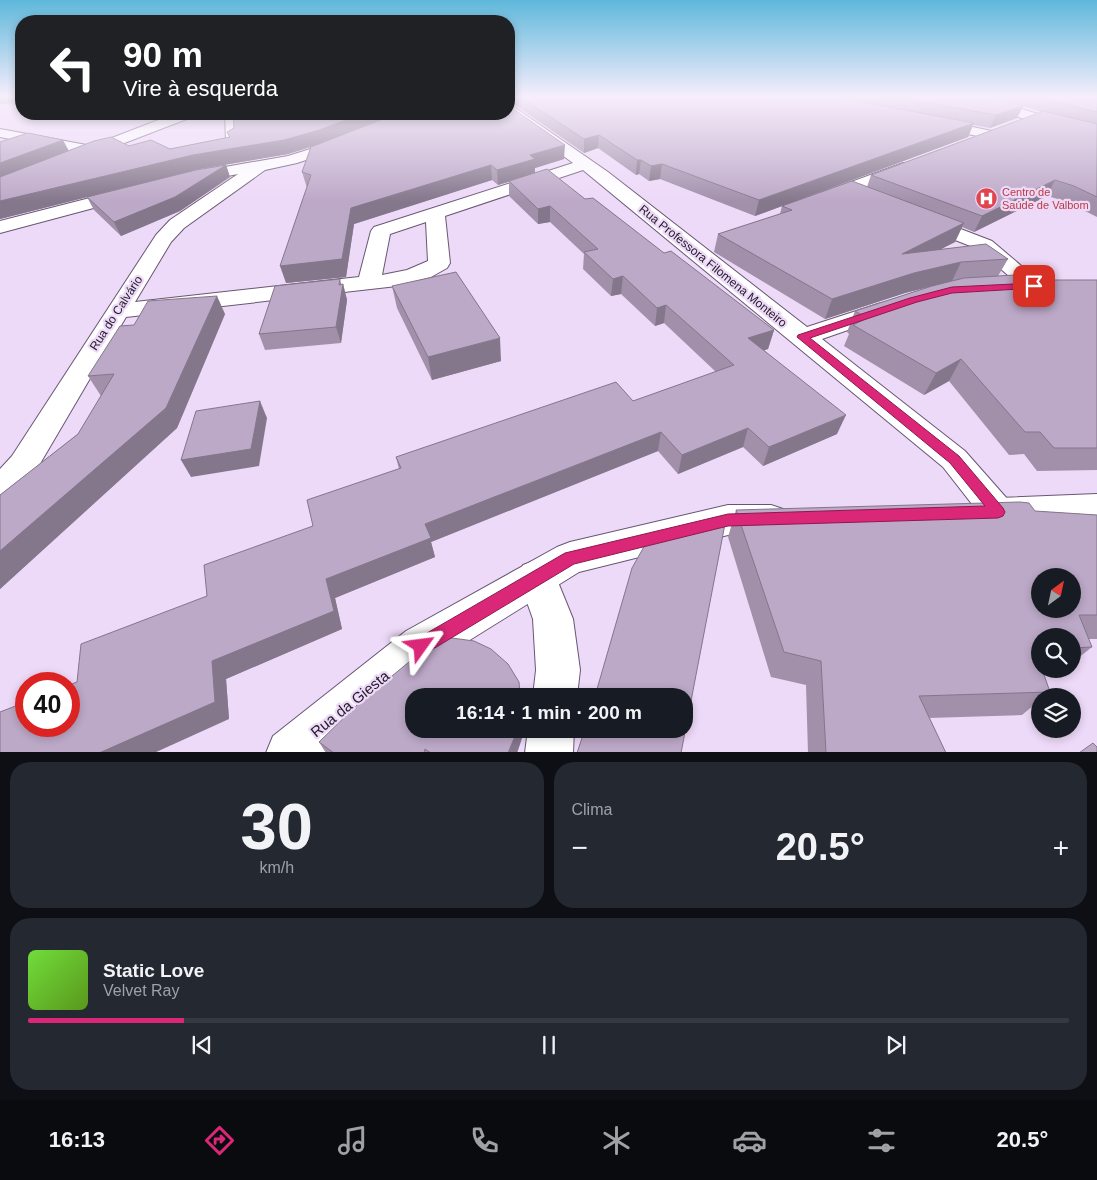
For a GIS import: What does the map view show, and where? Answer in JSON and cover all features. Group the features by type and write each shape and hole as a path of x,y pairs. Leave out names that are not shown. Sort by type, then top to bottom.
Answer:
{"street":[{"path":"64,162 140,132"},
{"path":"171,182 291,160 367,132"},
{"name":"Rua Professora Filomena Monteiro","path":"540,132 701,245 802,337 954,459 998,512"},
{"path":"960,147 999,132"},
{"path":"0,133 92,151"},
{"path":"815,202 919,162"},
{"name":"Rua do Calvário","path":"0,491 23,465 78,372 163,239 177,224 263,164"},
{"path":"369,283 381,230 585,164"},
{"path":"0,227 144,189"},
{"path":"846,190 874,201"},
{"path":"118,311 253,294 401,279 428,272 439,263 435,213"},
{"path":"911,216 985,245 1043,286 1001,287"},
{"path":"802,337 904,303"},
{"path":"960,513 1097,508"},
{"name":"Rua da Giesta","path":"290,752 421,646 570,558 728,520 805,518"},
{"path":"537,577 552,619 558,670 556,688"},
{"path":"548,752 550,738"}],"lane":[{"path":"231,132 231,141"}],"building":[{"path":"227,132 312,132 284,140 193,155 0,201 0,177 94,141 111,137 129,146 151,140 170,149 230,137"},
{"path":"349,132 546,132 565,145 530,155 535,159 497,170 491,165 351,208 342,259 280,266 311,175 302,172 311,147"},
{"path":"573,132 949,132 759,200 662,164 651,166 641,160 637,160 599,135 584,139"},
{"path":"987,132 1097,132 1097,197 1074,186 1055,180 982,216 871,175"},
{"path":"28,133 63,140 0,163 0,142"},
{"path":"226,165 175,197 114,222 87,197 196,170"},
{"path":"547,169 585,199 593,198 664,253 671,251 774,330 748,338 846,415 769,447 748,428 682,455 661,432 425,524 431,538 326,579 334,611 212,661 215,702 101,752 0,752 0,712 15,706 15,737 80,737 80,672 78,672 81,644 207,596 204,565 313,526 307,500 401,468 396,457 616,382 633,401 734,365 666,305 657,308 623,276 613,279 584,252 598,249 550,206 538,209 509,181"},
{"path":"852,181 964,223 902,254 986,244 1008,259 961,262 914,273 832,299 718,234 792,210 782,206"},
{"path":"456,272 500,338 428,357 392,286"},
{"path":"1032,274 1040,280 1097,280 1097,448 1054,448 1040,432 1025,432 961,359 936,373 853,325 867,318 855,311 932,286 964,278"},
{"path":"340,279 339,285 343,284 336,327 259,334 275,286"},
{"path":"217,296 166,408 0,551 0,495 78,434 114,374 88,376 120,326 134,325 148,301"},
{"path":"260,401 251,449 181,460 196,411"},
{"path":"1020,502 1029,503 1035,511 1097,515 1097,615 1081,615 1081,568 1031,568 1031,618 1080,618 1092,647 1081,648 1081,628 1031,628 1031,678 1045,678 1049,688 1031,688 1031,693 919,696 946,752 826,752 821,661 784,652 736,510"},
{"path":"712,522 725,524 693,691 693,688 597,688 632,568 646,543 654,536"},
{"path":"452,638 474,641 491,649 508,664 519,682 519,688 405,688 405,738 514,738 508,752 430,752 425,749 424,752 333,752 319,742 358,704 432,643"},
{"path":"582,738 684,738 681,752 577,752"},
{"path":"1093,743 1097,747 1097,752 1080,752"}],"place":[{"name":"Centro de Saúde de Valbom","path":"986,198"}],"route":[{"path":"421,646 570,558 728,520 998,512 954,459 802,337 914,300 952,290 1034,286"}]}
